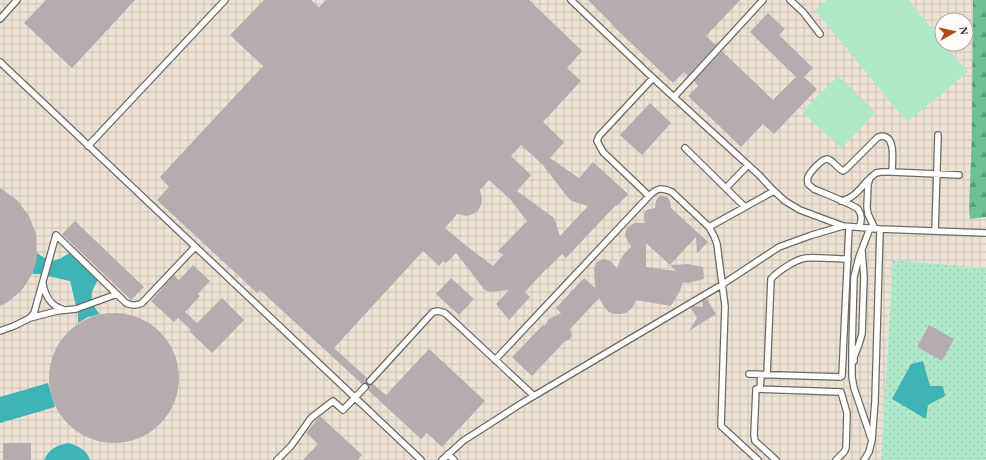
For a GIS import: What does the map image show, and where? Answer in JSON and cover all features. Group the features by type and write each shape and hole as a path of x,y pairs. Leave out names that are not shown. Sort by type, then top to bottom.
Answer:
{"lane":[{"path":"0,19 17,0"},
{"path":"88,146 225,0"},
{"path":"571,0 674,98 759,175 774,191 800,210 846,226 875,229 986,233"},
{"path":"674,98 763,0"},
{"path":"790,0 803,12 820,34"},
{"path":"0,62 421,460"},
{"path":"649,196 603,152 597,141 599,136 653,78"},
{"path":"935,231 938,135"},
{"path":"859,227 861,224 861,216 857,208 814,189 808,184 810,173 826,159 830,160 843,171 878,137 882,136 887,138 892,146 892,172"},
{"path":"685,148 745,207"},
{"path":"726,188 748,165"},
{"path":"841,201 851,198 876,173 892,172 959,175"},
{"path":"864,460 869,452 872,440 875,393 875,229 868,214 867,207 868,184 870,178"},
{"path":"495,360 656,189 660,188 667,190 672,192 708,227 717,244 725,306 721,426 758,460"},
{"path":"708,227 774,191"},
{"path":"749,374 842,376 848,259 846,226"},
{"path":"442,460 463,441 534,396 723,284 779,247 812,235 846,226"},
{"path":"872,440 854,388 852,377 852,319 854,277 859,257 862,248 875,229"},
{"path":"30,318 34,313 56,235 126,303 131,306 137,306 142,303 195,247"},
{"path":"852,377 854,356 860,344 862,334 864,277 862,248"},
{"path":"760,389 764,375 771,279 788,265 805,258 848,259"},
{"path":"44,279 44,291 47,297 56,308 66,310"},
{"path":"0,331 30,318 57,311 76,309 117,294"},
{"path":"370,381 433,312 438,311 445,313 534,396"},
{"path":"277,460 291,446 311,418 333,401 343,410 365,387"},
{"path":"776,460 755,441 756,389 841,392 847,413 846,448 836,460"},
{"path":"448,454 454,460"}],"shaded area":[{"path":"0,0 986,0 986,268 893,260 881,460 0,460"}],"green space":[{"path":"827,0 908,0 934,31 934,52 951,52 968,72 907,122 815,10"},
{"path":"973,0 986,0 986,217 970,219 973,52 974,52"},
{"path":"838,76 875,112 842,148 802,112"},
{"path":"893,260 986,268 986,460 881,460"}],"water":[{"path":"37,253 46,259 56,260 69,253 98,280 93,290 92,302 100,314 88,317 78,323 78,314 70,281 39,274 32,274"},
{"path":"923,361 930,386 943,386 945,396 928,405 926,419 892,399 911,364"},
{"path":"48,383 55,407 0,423 0,397"},
{"path":"69,443 84,451 90,460 44,460 48,453 54,448"}],"building":[{"path":"46,0 135,0 72,68 24,23"},
{"path":"264,0 311,0 319,7 326,0 529,0 582,51 567,68 581,81 543,122 564,142 550,158 579,178 593,162 628,194 566,258 562,254 546,269 525,292 530,297 509,320 496,304 509,290 491,292 484,289 456,253 446,263 443,261 439,266 423,251 334,348 367,378 366,383 362,384 260,290 257,293 157,200 169,187 160,177 263,66 230,35","holes":["521,145 542,164 569,199 588,206 560,236 553,217 517,191 531,175 511,156","489,180 510,199 527,221 498,251 503,255 493,266 445,228 457,214 467,216 478,211 482,199 480,190"]},
{"path":"588,0 740,0 706,36 716,45 688,76 684,72 673,83"},
{"path":"768,13 785,29 779,35 813,68 804,77 817,89 774,134 763,124 741,147 688,96 698,86 694,81 722,51 773,100 796,77 750,32"},
{"path":"650,103 671,123 642,155 620,135"},
{"path":"0,188 17,200 29,216 36,234 37,253 32,274 22,290 8,302 0,306"},
{"path":"658,197 667,197 670,201 671,208 708,242 697,253 696,237 670,265 688,264 703,267 704,279 688,283 683,282 680,291 671,306 636,300 631,309 626,313 615,314 609,312 605,308 599,298 570,329 572,335 570,339 564,342 532,376 512,357 543,325 545,326 549,319 561,313 556,308 584,278 595,288 594,268 597,262 603,259 607,260 617,268 623,255 631,247 625,235 628,227 634,223 645,223 645,211 655,208","holes":["646,243 670,265 676,271 646,267"]},
{"path":"75,221 144,287 131,300 62,234"},
{"path":"193,265 210,281 198,294 200,296 185,312 197,323 222,298 244,320 212,353 178,318 174,322 151,301 174,275 179,280"},
{"path":"451,278 474,299 459,315 436,294"},
{"path":"707,299 716,314 689,331 697,318 691,308 694,306 703,307 702,301"},
{"path":"120,313 145,320 160,332 172,347 178,365 178,391 172,409 160,424 145,436 127,442 108,443 83,436 68,424 56,409 50,391 49,372 56,347 68,332 83,320 101,314"},
{"path":"929,325 954,339 942,361 917,347"},
{"path":"429,349 485,401 442,447 427,433 421,439 368,390 369,385 373,384 386,395"},
{"path":"320,416 362,455 358,460 303,460 318,444 306,433"},
{"path":"3,443 31,443 31,460 3,460"}]}
